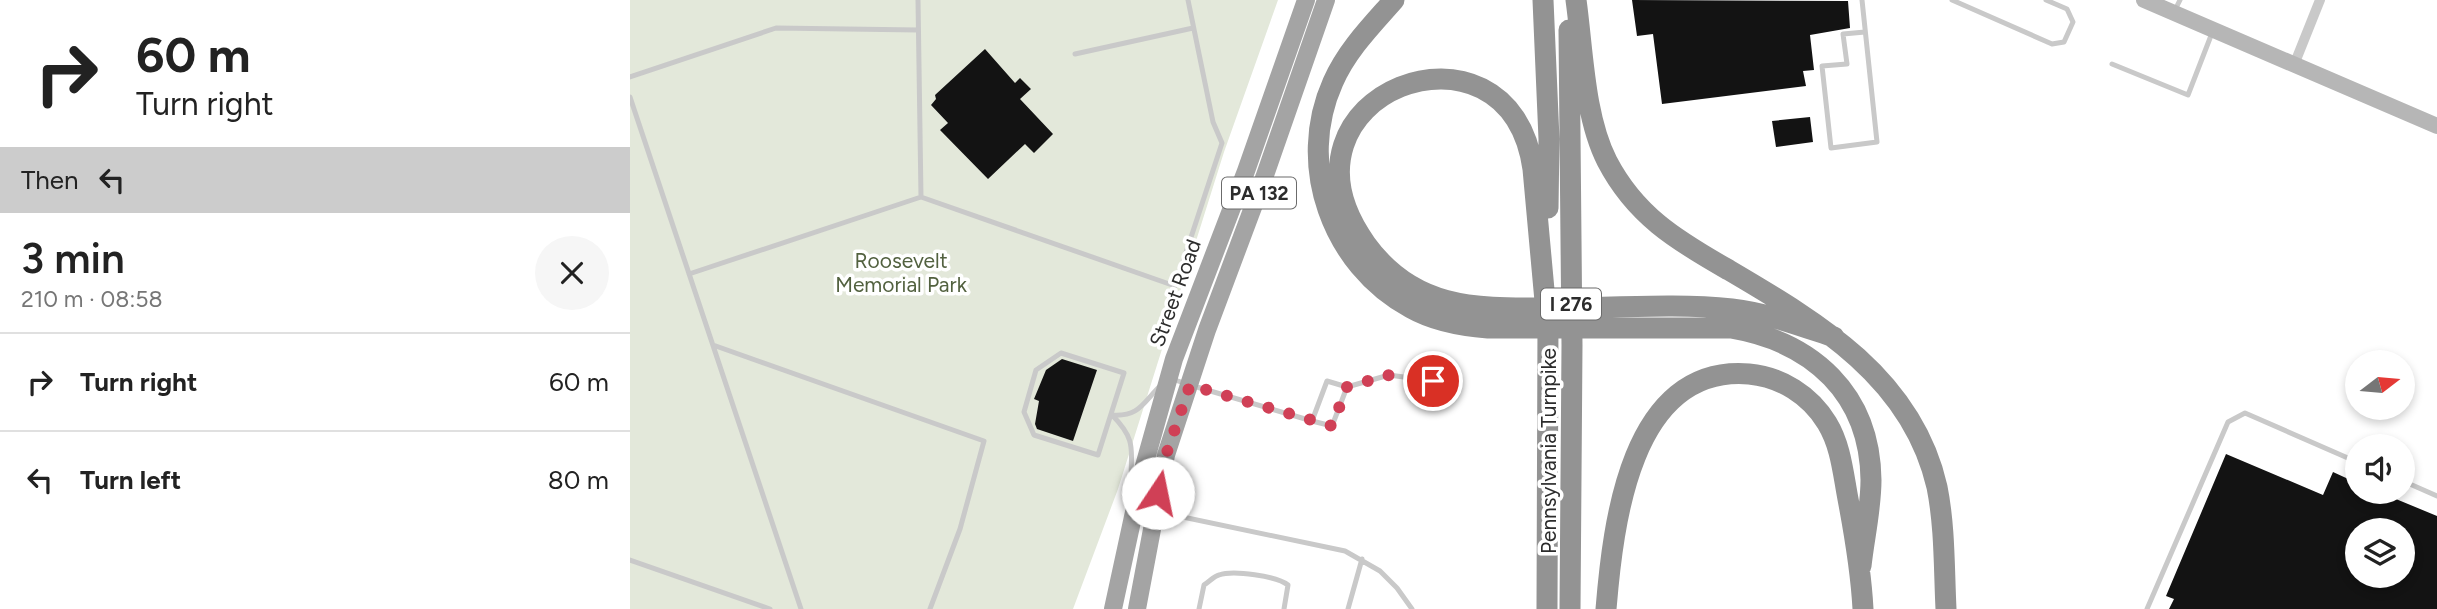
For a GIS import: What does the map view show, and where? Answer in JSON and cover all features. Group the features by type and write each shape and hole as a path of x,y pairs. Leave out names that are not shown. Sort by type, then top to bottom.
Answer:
{"highway":[{"path":"1394,0 1360,38 1340,66 1320,121 1317,159 1323,198 1330,217 1350,255 1378,285 1411,309 1468,326 1520,318 1595,318 1734,309 1767,315 1834,337"},
{"name":"Pennsylvania Turnpike","path":"1543,0 1549,139 1547,609"},
{"name":"Pennsylvania Turnpike","path":"1568,0 1572,345 1570,609"},
{"path":"1576,0 1594,125 1606,159 1625,191 1650,220 1679,242 1776,298 1834,337 1866,363 1906,415 1926,454 1936,486 1942,519 1946,609"},
{"path":"1520,318 1471,307 1420,291 1391,270 1366,244 1356,228 1343,197 1340,162 1350,128 1364,108 1382,93 1416,78 1441,75 1453,77 1489,91 1499,98 1514,116 1525,136 1531,158 1548,334"},
{"path":"1595,318 1752,332 1788,344 1821,366 1846,396 1867,447 1870,489 1861,566"},
{"path":"1606,609 1618,513 1623,489 1639,446 1661,412 1677,396 1696,384 1721,375 1746,374 1780,382 1801,394 1819,413 1833,435 1841,459 1861,566 1863,609"}],"main road":[{"name":"Street Road","path":"1113,609 1169,377 1195,301 1246,172 1306,0"},
{"name":"Street Road","path":"1138,609 1166,455 1207,330 1326,0"},
{"path":"2144,0 2177,6 2213,30 2437,126"}],"street":[{"path":"2294,65 2320,0"}],"lane":[{"path":"918,0 921,197"},
{"path":"689,274 921,197 1175,286 1222,143 1213,122 1188,0"},
{"path":"1861,0 1865,32 1877,142 1830,148 1822,66 1847,64 1843,34 1865,32"},
{"path":"1952,0 2052,44 2064,42 2073,22 2067,9 2046,0"},
{"path":"630,77 776,28 918,30"},
{"path":"1074,54 1194,28"},
{"path":"2112,64 2188,95 2213,30"},
{"path":"630,97 801,609"},
{"path":"713,345 984,440 960,529 930,609"},
{"path":"1061,353 1124,373 1112,415 1098,455 1034,435 1024,412 1036,370 1061,353"},
{"path":"1312,421 1326,381 1347,387 1389,375 1455,384"},
{"path":"1112,415 1127,416 1141,409 1169,377 1332,426 1347,387"},
{"path":"2147,609 2228,422 2245,413 2345,457"},
{"path":"1112,415 1126,429 1131,442 1131,486 1136,505"},
{"path":"2415,486 2437,496"},
{"path":"1154,512 1345,551 1380,571 1412,609"},
{"path":"1348,609 1362,559"},
{"path":"630,561 769,609"},
{"path":"1199,609 1205,585 1219,575 1245,574 1281,579 1288,585 1284,609"}],"green space":[{"name":"Roosevelt Memorial Park","path":"630,0 1278,0 1224,152 1118,489 1073,609 630,609"}],"building":[{"path":"1632,0 1848,1 1850,28 1810,35 1814,70 1803,71 1806,86 1662,104 1653,34 1637,36"},
{"path":"985,49 1015,83 1020,78 1031,89 1020,99 1053,134 1034,153 1025,144 988,179 940,130 948,123 931,105 936,99 935,95"},
{"path":"1810,117 1813,142 1776,147 1772,121"},
{"path":"1062,359 1097,370 1073,441 1037,429 1035,424 1039,401 1034,399 1046,370"},
{"path":"2226,454 2323,495 2333,472 2345,478 2345,504 2408,504 2437,516 2437,609 2169,609 2174,599 2166,596"}],"route":[{"path":"1158,493 1166,455 1190,385 1332,426 1347,387 1389,375 1433,381"}]}
